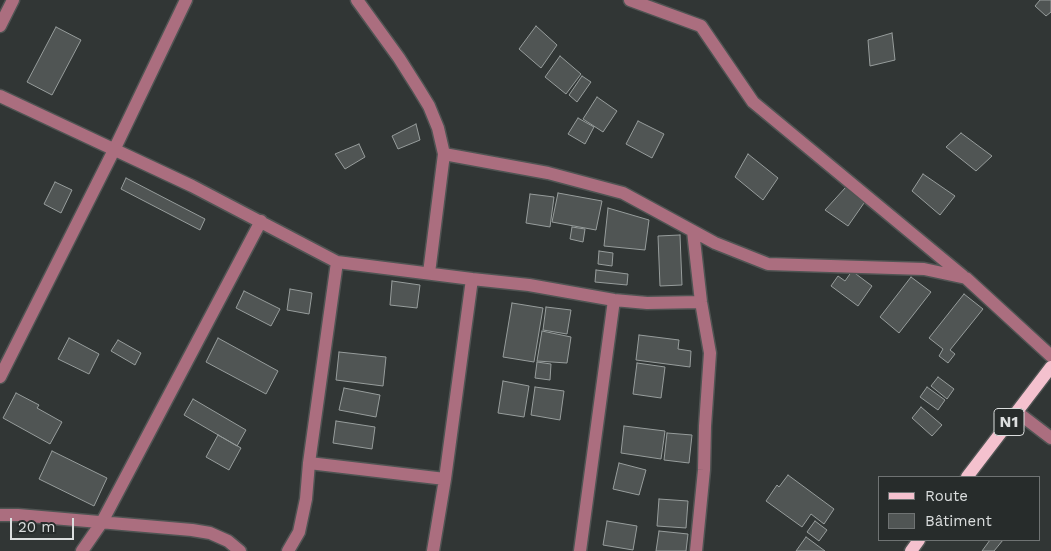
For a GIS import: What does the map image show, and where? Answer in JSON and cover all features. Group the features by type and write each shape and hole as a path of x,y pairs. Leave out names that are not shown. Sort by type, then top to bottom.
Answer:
{"main road":[{"name":"N1","path":"968,476 1051,367"}],"street":[{"path":"0,26 13,0"},
{"path":"0,377 114,150 186,0"},
{"path":"357,0 399,58 429,106 438,128 444,154 429,273"},
{"path":"630,0 701,26 753,102 966,278 1051,356"},
{"path":"0,96 192,186 337,262 529,285 614,300 647,303 700,302"},
{"path":"444,154 548,173 623,193 715,243 768,264 924,269 966,278"},
{"path":"82,551 102,522 261,221"},
{"path":"693,231 700,302 710,353 704,470 696,551"},
{"path":"288,551 299,532 306,499 337,262"},
{"path":"433,551 472,279"},
{"path":"580,551 614,300"},
{"path":"1017,412 1051,438"},
{"path":"310,463 444,479"},
{"path":"0,515 174,528 201,532 228,541 240,551"}],"building":[{"path":"1040,0 1051,0 1051,12 1046,16 1035,6"},
{"path":"536,26 557,45 541,68 519,49"},
{"path":"56,27 81,40 52,95 27,82"},
{"path":"892,33 895,60 870,66 868,40"},
{"path":"560,56 581,74 566,94 545,77"},
{"path":"582,76 591,82 577,102 569,95"},
{"path":"597,97 617,111 603,132 583,119"},
{"path":"578,118 594,127 585,144 568,134"},
{"path":"638,121 664,134 652,158 626,144"},
{"path":"416,124 420,140 398,149 392,136"},
{"path":"961,133 992,156 976,171 946,147"},
{"path":"359,144 365,157 345,169 335,154"},
{"path":"748,154 778,178 763,200 735,177"},
{"path":"923,174 955,196 940,215 912,191"},
{"path":"126,178 205,219 200,230 121,189"},
{"path":"55,182 72,190 61,213 44,204"},
{"path":"846,187 864,203 848,226 825,210"},
{"path":"558,193 602,201 596,230 552,222"},
{"path":"530,194 554,197 550,227 526,223"},
{"path":"608,208 649,220 645,250 604,246"},
{"path":"572,227 585,229 583,242 570,239"},
{"path":"680,235 682,285 660,286 658,236"},
{"path":"599,251 613,253 612,266 598,264"},
{"path":"596,270 628,274 627,285 595,282"},
{"path":"852,271 872,286 858,306 831,286 838,276 845,281"},
{"path":"911,277 931,292 899,333 880,317"},
{"path":"392,281 420,285 417,308 390,305"},
{"path":"290,289 312,293 309,314 287,310"},
{"path":"244,291 280,309 271,326 236,308"},
{"path":"964,294 983,309 950,350 955,354 948,363 939,356 943,349 929,338"},
{"path":"512,303 543,308 534,362 503,357"},
{"path":"546,307 571,310 567,334 543,330"},
{"path":"542,331 571,337 567,363 537,361"},
{"path":"639,335 679,340 678,349 691,351 690,367 636,360"},
{"path":"69,338 99,354 89,374 58,359"},
{"path":"218,338 278,371 266,394 206,362"},
{"path":"118,340 141,353 135,365 111,351"},
{"path":"339,352 386,357 383,386 336,380"},
{"path":"537,362 551,364 550,380 535,378"},
{"path":"637,363 665,367 661,398 633,394"},
{"path":"938,377 954,389 947,399 931,386"},
{"path":"503,381 529,386 524,417 498,413"},
{"path":"535,387 564,391 560,420 531,415"},
{"path":"927,387 945,400 938,410 920,397"},
{"path":"344,388 380,395 376,417 339,410"},
{"path":"16,393 39,405 37,408 62,422 50,444 3,418"},
{"path":"193,399 246,430 237,446 184,415"},
{"path":"921,407 942,425 932,436 912,418"},
{"path":"336,421 375,427 372,449 333,443"},
{"path":"624,426 665,431 661,459 621,453"},
{"path":"667,433 692,435 689,463 664,460"},
{"path":"218,435 241,448 229,470 206,457"},
{"path":"52,451 107,478 94,506 39,479"},
{"path":"619,463 646,470 639,495 613,489"},
{"path":"788,475 834,509 824,524 811,514 802,527 766,501 777,485 779,487"},
{"path":"659,499 688,501 686,528 657,526"},
{"path":"607,521 637,526 633,550 603,545"},
{"path":"815,521 827,530 819,541 807,532"},
{"path":"659,531 688,534 686,551 656,551"},
{"path":"806,537 825,551 796,551"},
{"path":"989,541 1002,541 994,551 982,551"}]}
